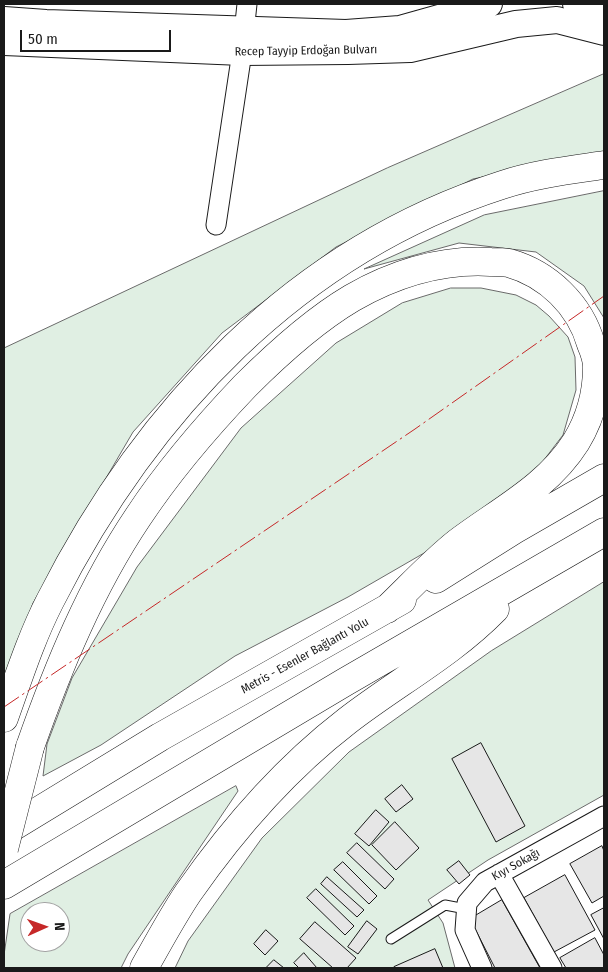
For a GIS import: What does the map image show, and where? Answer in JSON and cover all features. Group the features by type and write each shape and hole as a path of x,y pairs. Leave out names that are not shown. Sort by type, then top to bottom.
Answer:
{"highway":[{"path":"4,718 48,603 84,537 134,462 173,412 218,362 262,320 303,287 349,256 385,234 423,216 479,193 526,178 604,165"},
{"path":"4,849 30,746 63,660 101,581 137,517 225,407 259,372 310,326 351,299 383,282 427,267 470,261 508,263 540,276 568,298 586,328 597,364 596,393 587,420 575,443 557,467 540,484 456,543 387,609"},
{"name":"Metris - Esenler Bağlantı Yolu","path":"4,832 160,737 387,609 514,530 604,478"},
{"path":"4,885 337,687 604,532"},
{"path":"144,968 187,894 230,837 278,782 347,721 444,654 483,621 523,579"}],"street":[{"path":"216,225 247,4"},
{"name":"Recep Tayyip Erdoğan Bulvarı","path":"4,42 243,41 400,29 490,4"},
{"path":"576,4 604,12"},
{"name":"Recep Tayyip Erdoğan Bulvarı","path":"4,20 243,41 410,49 516,24 557,20 604,32"},
{"name":"Kıyı Sokağı","path":"466,909 467,903 486,882 603,821"},
{"path":"499,874 552,968"},
{"path":"466,909 465,930 482,968"}],"lane":[{"path":"391,939 445,905 466,909"}],"green space":[{"path":"604,74 604,153 473,179 336,247 222,333 133,432 33,603 4,684 4,348 387,168"},
{"path":"604,191 604,318 584,286 536,252 459,243 364,269 484,215"},
{"path":"451,288 481,288 516,295 536,305 568,337 575,357 576,390 563,435 537,469 457,534 348,597 235,656 101,745 43,776 47,744 72,678 137,567 241,428 336,343 402,303"},
{"path":"604,582 604,795 488,860 428,900 443,923 455,968 175,968 188,941 262,838 349,752 491,651"},
{"path":"236,786 238,791 128,954 121,968 4,968 10,914 20,908 20,952 70,952 70,902 31,902"}],"building":[{"path":"481,743 525,826 496,842 452,759"},
{"path":"402,785 413,799 396,812 385,799"},
{"path":"376,810 389,822 369,846 355,834"},
{"path":"395,822 419,848 396,870 372,845"},
{"path":"357,843 394,879 385,889 347,853"},
{"path":"602,846 604,851 604,896 592,903 570,864"},
{"path":"459,861 470,875 459,884 447,870"},
{"path":"343,862 377,896 369,904 334,870"},
{"path":"565,875 595,930 554,952 524,898"},
{"path":"327,877 364,910 357,917 321,884"},
{"path":"316,889 354,926 345,935 307,898"},
{"path":"502,900 540,968 495,968 470,919"},
{"path":"604,908 604,939 591,915"},
{"path":"367,921 377,929 358,954 348,947"},
{"path":"315,922 356,958 347,968 333,968 300,939"},
{"path":"266,930 278,941 265,955 254,944"},
{"path":"595,938 604,955 604,968 566,968 560,958"},
{"path":"435,949 443,968 394,968 394,967"},
{"path":"304,953 317,968 299,968 294,963"},
{"path":"274,960 284,968 266,968"}],"power":[{"path":"4,707 415,429 604,296"}]}
